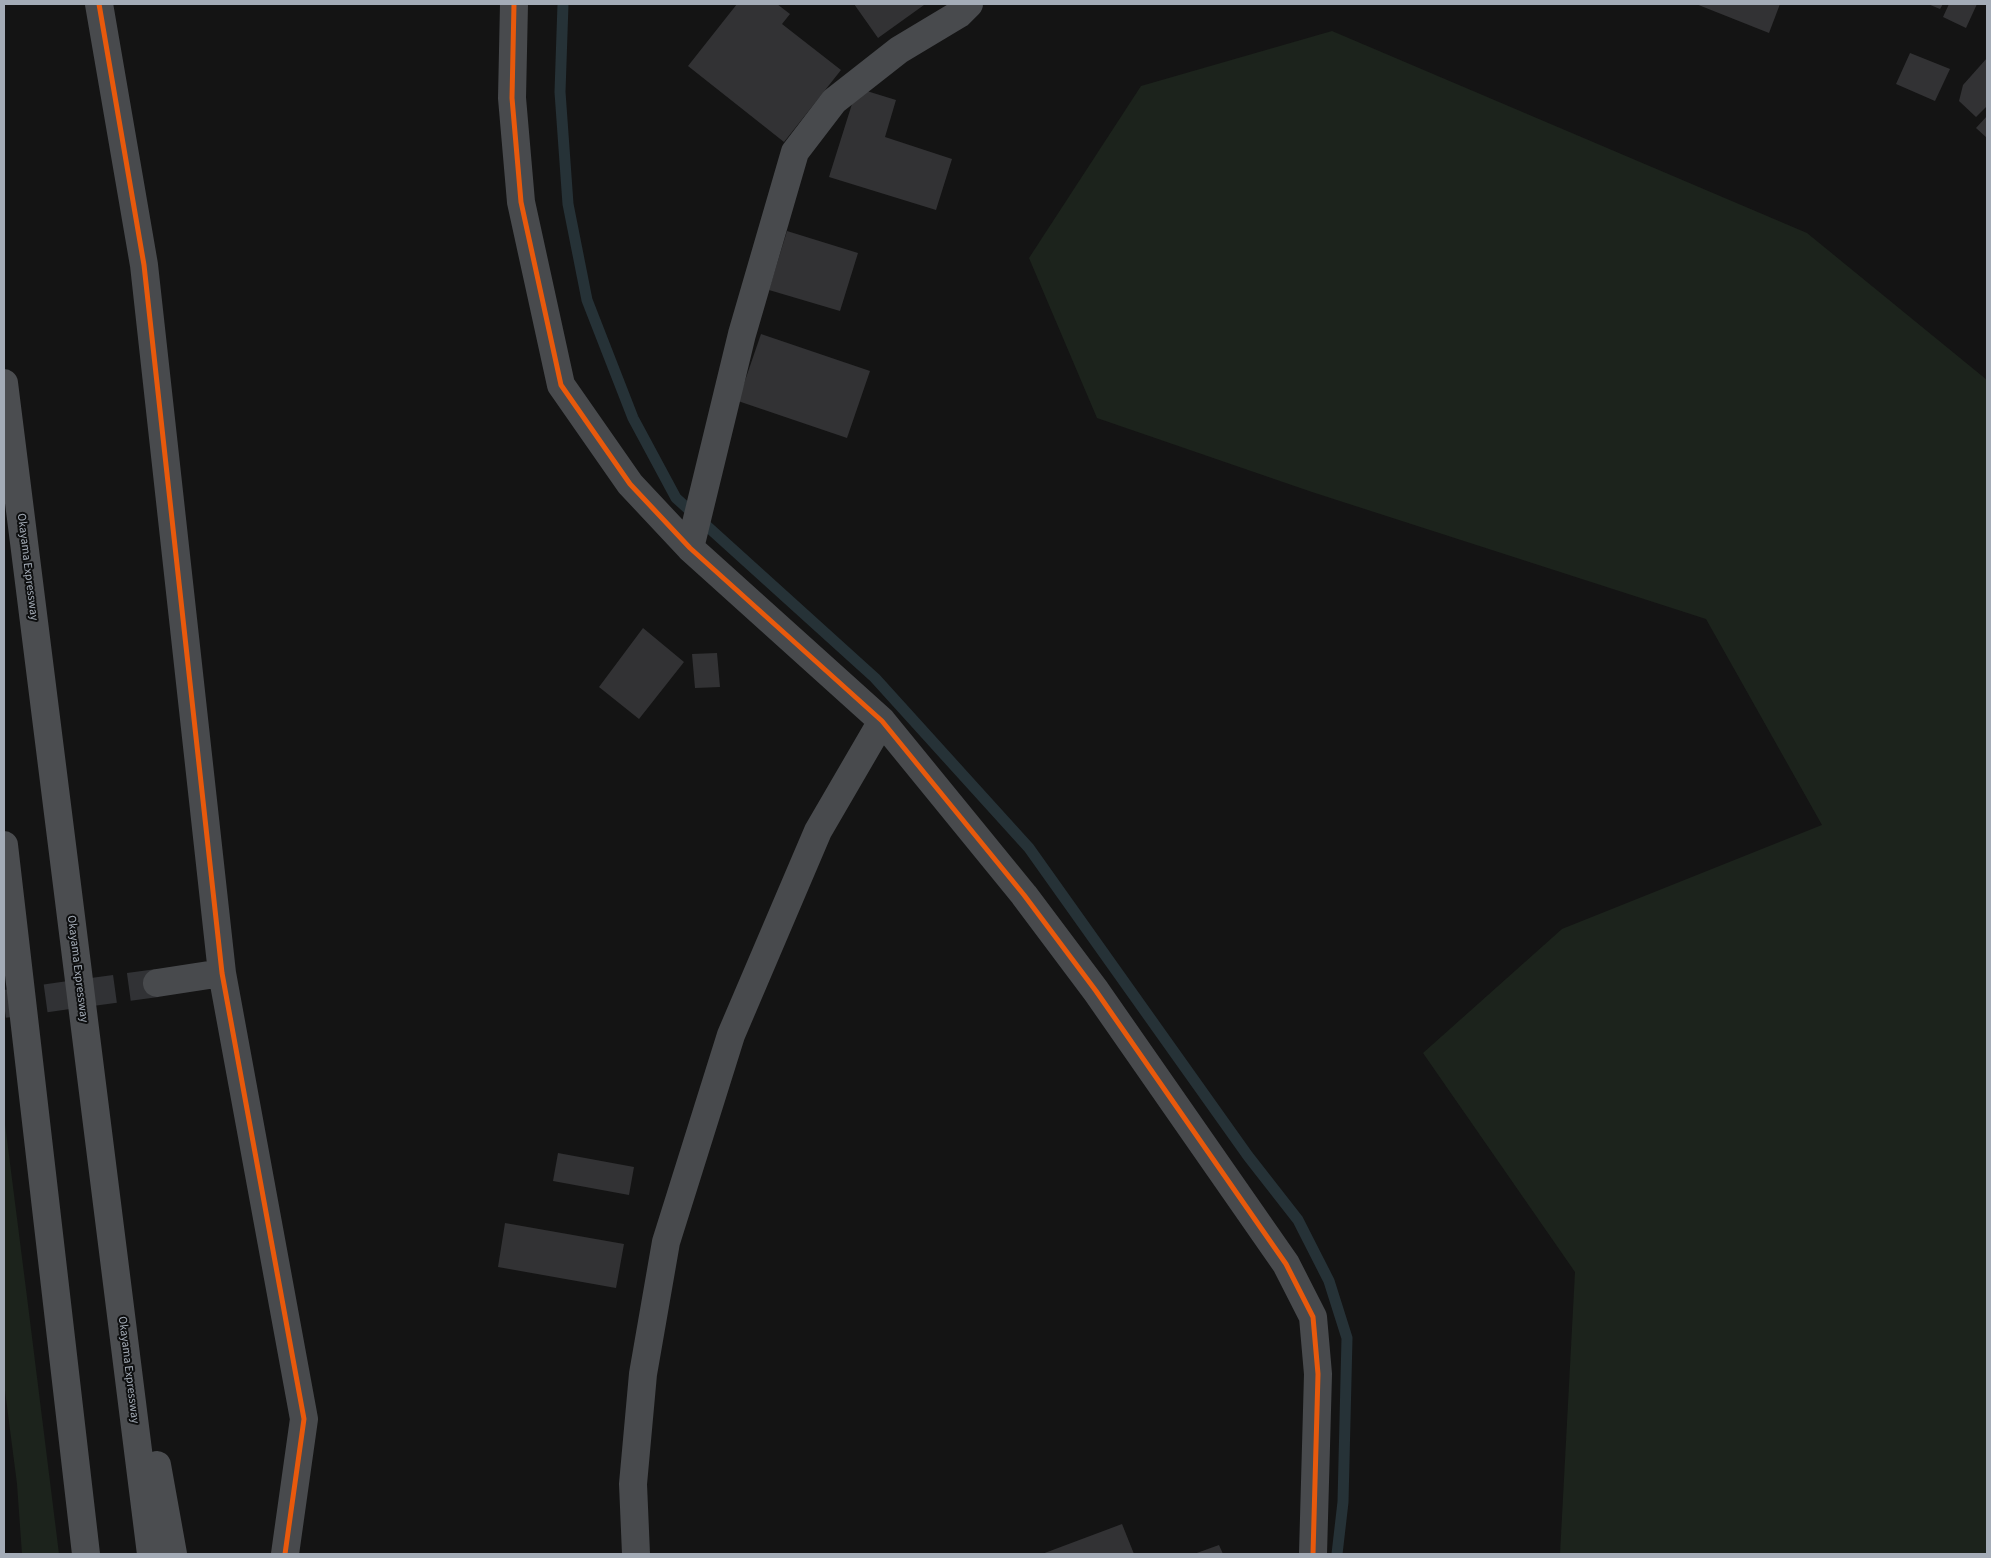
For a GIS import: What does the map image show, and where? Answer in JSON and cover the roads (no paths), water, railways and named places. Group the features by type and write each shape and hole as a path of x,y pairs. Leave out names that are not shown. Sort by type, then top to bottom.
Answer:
{"highway":[{"name":"Okayama Expressway","path":"4,383 151,1554"},
{"path":"4,845 86,1554"},
{"path":"102,1171 173,1554"}],"street":[{"path":"99,4 144,265 222,972 304,1419 285,1554"},
{"path":"514,4 512,98 521,202 561,385 630,484 692,538 882,721 1024,895 1096,991 1286,1264 1313,1317 1318,1374 1313,1554"},
{"path":"692,538 742,334 794,152 834,100 899,50 959,14 969,4"},
{"path":"636,1554 633,1484 643,1374 666,1242 731,1035 818,831 882,721"},
{"path":"157,983 222,972"}],"waterway":[{"path":"563,4 560,92 568,204 587,300 633,418 676,498 875,678 1029,848 1248,1156 1298,1220 1329,1281 1347,1338 1343,1502 1337,1554"}],"tunnel":[{"path":"4,1004 157,983"}]}
